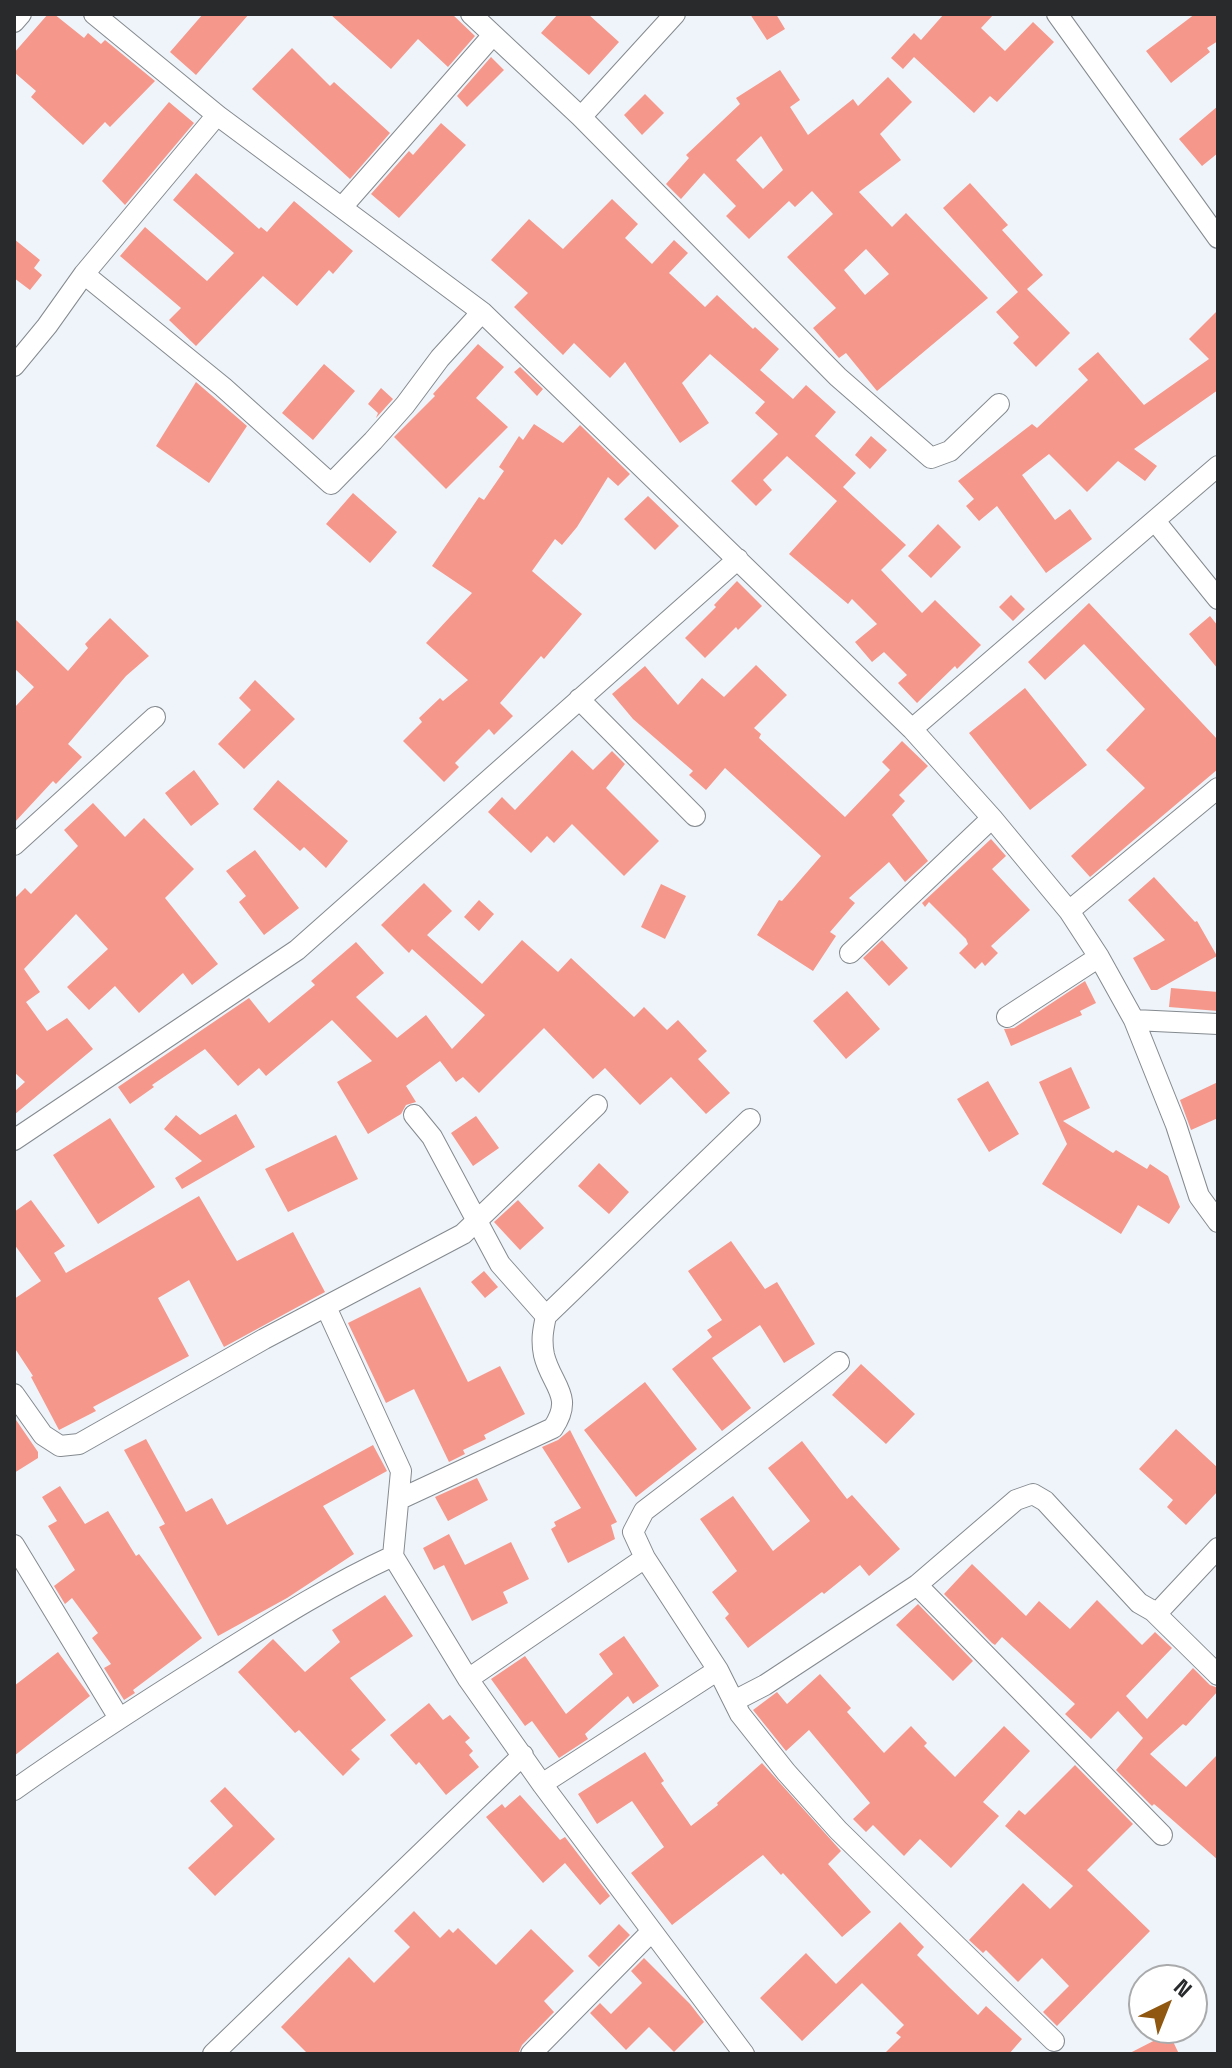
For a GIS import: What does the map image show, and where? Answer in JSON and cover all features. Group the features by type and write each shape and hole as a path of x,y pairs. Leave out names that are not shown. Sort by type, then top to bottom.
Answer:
{"street":[{"path":"14,22 21,14"},
{"path":"94,14 217,115 482,312 912,729 992,818 1069,911 1099,957 1134,1020 1176,1125 1199,1196 1218,1222"},
{"path":"471,14 581,117 838,377 931,458 950,451 999,404"},
{"path":"581,117 675,14"},
{"path":"1057,14 1218,238"},
{"path":"343,206 493,35"},
{"path":"14,366 84,274 217,115"},
{"path":"84,274 223,387 331,484 373,441 482,312"},
{"path":"912,729 1218,466"},
{"path":"1155,521 1218,599"},
{"path":"14,1140 297,950 738,559"},
{"path":"579,699 695,816"},
{"path":"14,845 155,717"},
{"path":"1069,911 1218,788"},
{"path":"850,953 992,818"},
{"path":"1007,1017 1099,957"},
{"path":"1134,1020 1218,1024"},
{"path":"14,1394 43,1435 60,1446 79,1444 264,1339 463,1234 597,1105"},
{"path":"414,1115 432,1137 500,1264 546,1316"},
{"path":"400,1499 553,1428 562,1414 562,1393 545,1358 541,1337 546,1316 750,1119"},
{"path":"326,1307 401,1471 393,1556 468,1679 542,1784 744,2054"},
{"path":"839,1362 644,1511 633,1532 645,1558 718,1670 740,1714 786,1772 838,1830 1054,2041"},
{"path":"734,1701 765,1685 917,1585 1016,1500 1033,1494 1045,1501 1139,1603 1153,1611 1218,1675"},
{"path":"14,1545 119,1718"},
{"path":"1153,1611 1160,1610 1218,1548"},
{"path":"14,1790 119,1718 293,1609 393,1556"},
{"path":"468,1679 645,1558"},
{"path":"917,1585 1162,1835"},
{"path":"542,1784 718,1670"},
{"path":"213,2054 523,1755"},
{"path":"531,2054 652,1931"}],"building":[{"path":"48,14 54,14 84,38 88,33 101,44 105,40 155,81 110,127 105,122 83,145 31,97 36,91 14,72 14,53"},
{"path":"203,14 249,14 196,75 170,52"},
{"path":"330,14 452,14 475,36 448,67 418,39 391,69"},
{"path":"558,14 588,14 619,42 589,75 541,33"},
{"path":"750,14 776,14 785,29 767,40"},
{"path":"944,14 994,14 981,28 1005,51 1033,22 1054,42 997,102 990,96 974,113 914,57 903,69 891,58 914,33 921,40"},
{"path":"1195,14 1218,14 1218,41 1207,48 1210,52 1171,83 1146,51"},
{"path":"292,48 330,86 334,82 390,133 350,179 252,89"},
{"path":"491,57 504,70 467,107 457,96"},
{"path":"780,70 800,100 790,107 808,135 853,99 858,106 888,77 912,102 880,134 901,160 859,192 892,227 906,213 988,298 877,391 846,353 839,358 813,328 836,308 787,257 833,214 812,191 795,207 789,201 749,239 726,216 736,206 704,173 681,199 666,184 689,158 686,155 740,104 736,98","holes":["761,136 783,170 763,189 736,160","866,249 889,274 865,295 844,270"]},
{"path":"645,94 664,113 642,135 624,115"},
{"path":"169,102 194,123 125,205 102,181"},
{"path":"1218,106 1218,153 1202,166 1179,139"},
{"path":"441,123 466,145 399,218 371,194 409,151 413,155"},
{"path":"196,173 259,229 261,227 267,232 294,201 353,251 333,274 329,270 297,306 263,276 196,346 169,320 181,308 120,256 145,227 207,281 234,253 173,200"},
{"path":"970,183 1008,225 1002,230 1043,275 1027,289 1070,333 1036,367 1013,343 1019,337 996,312 1018,292 943,208"},
{"path":"612,199 638,224 625,238 652,264 674,240 688,253 669,273 705,307 717,295 779,349 760,370 793,399 806,385 836,412 815,436 856,473 843,487 906,545 881,570 922,613 935,600 981,645 917,703 898,683 907,675 884,652 872,662 855,642 877,624 852,599 848,604 789,554 837,501 787,456 763,480 772,490 756,506 731,481 778,434 755,413 765,402 710,354 682,383 709,423 680,443 625,362 610,378 574,343 563,355 514,307 528,293 491,260 529,219 563,249"},
{"path":"14,239 40,260 34,268 42,275 30,290 14,278"},
{"path":"1218,310 1218,390 1134,449 1157,466 1145,481 1118,461 1087,492 1049,454 1022,475 1055,520 1070,509 1092,539 1046,573 997,506 979,521 966,506 974,499 958,481 1032,424 1037,428 1088,380 1078,369 1098,352 1144,405 1209,359 1189,339"},
{"path":"478,344 504,367 476,398 508,427 446,489 394,437 435,396 433,394"},
{"path":"324,364 355,391 313,440 282,413"},
{"path":"520,367 543,389 537,396 514,372"},
{"path":"196,382 247,426 209,483 156,446"},
{"path":"381,388 393,399 376,418 378,413 368,404"},
{"path":"534,424 563,443 580,425 630,474 618,486 608,477 577,527 562,545 555,539 532,571 582,614 544,659 541,656 500,703 513,716 494,735 489,729 455,763 459,767 444,782 403,741 422,722 419,718 440,698 443,701 468,680 426,643 472,593 432,566 479,497 484,500 504,471 499,467 519,436 523,440"},
{"path":"871,436 887,450 870,469 855,455"},
{"path":"353,493 397,532 370,563 326,524"},
{"path":"648,496 679,526 655,550 624,519"},
{"path":"938,524 961,547 931,578 908,556"},
{"path":"737,581 762,606 705,658 685,638"},
{"path":"1011,595 1025,609 1013,621 999,607"},
{"path":"1089,603 1218,740 1218,769 1090,877 1071,856 1145,788 1106,750 1145,709 1084,644 1045,680 1028,662"},
{"path":"1210,616 1218,626 1218,669 1189,634"},
{"path":"14,618 68,671 88,648 85,644 110,618 149,656 126,676 68,744 82,757 56,784 53,781 14,823 14,708 34,687 14,668"},
{"path":"756,665 787,695 754,728 761,734 759,738 845,817 890,770 882,762 902,741 928,766 899,795 905,801 892,815 928,861 905,882 889,862 849,898 855,903 830,932 836,936 813,971 757,935 779,900 782,901 821,856 725,768 706,790 689,775 693,771 633,719 612,694 645,666 678,705 702,678 724,697"},
{"path":"255,680 295,719 244,769 218,744 251,710 239,698"},
{"path":"1025,688 1087,765 1030,810 969,733"},
{"path":"572,750 593,770 612,751 625,764 606,788 659,841 624,876 572,824 554,843 547,836 531,853 488,812 502,797 515,810"},
{"path":"194,770 219,804 191,826 165,793"},
{"path":"278,780 348,841 326,868 304,847 300,851 253,809"},
{"path":"93,803 125,837 144,818 194,869 165,898 218,964 192,985 183,973 139,1013 115,986 89,1010 67,987 108,949 76,914 24,969 40,992 26,1002 47,1031 67,1018 93,1049 14,1115 14,1092 25,1082 14,1072 14,899 25,888 31,894 78,846 64,830"},
{"path":"991,839 1006,856 992,869 1030,910 991,946 998,953 985,966 982,962 975,969 959,953 968,944 966,939 929,902 925,907 922,903"},
{"path":"255,850 299,908 264,935 239,902 246,896 226,871"},
{"path":"1154,877 1197,921 1217,956 1157,990 1151,990 1133,958 1165,940 1128,900"},
{"path":"424,883 452,911 427,935 482,984 522,940 558,972 571,958 634,1017 644,1007 667,1030 678,1020 707,1051 698,1059 730,1093 706,1114 671,1077 640,1105 605,1068 593,1079 544,1028 479,1093 463,1077 456,1082 440,1061 406,1086 416,1102 406,1105 401,1114 368,1134 337,1082 372,1061 332,1020 266,1076 259,1068 238,1086 205,1049 130,1104 118,1087 249,998 269,1023 315,985 311,981 356,942 384,973 356,997 397,1038 426,1015 452,1049 485,1015 412,949 409,953 381,925"},
{"path":"661,884 686,896 665,939 641,927"},
{"path":"479,900 494,914 479,931 464,917"},
{"path":"882,940 908,968 889,986 863,958"},
{"path":"1085,981 1096,1003 1080,1011 1082,1015 1011,1046 1004,1029 1014,1028"},
{"path":"1171,988 1218,992 1218,1011 1169,1007"},
{"path":"847,991 880,1029 846,1059 813,1021"},
{"path":"1071,1067 1090,1108 1063,1121 1113,1153 1116,1150 1147,1169 1150,1164 1168,1176 1180,1207 1169,1224 1138,1205 1121,1234 1042,1184 1067,1144 1039,1082"},
{"path":"988,1081 1019,1134 989,1152 957,1099"},
{"path":"1218,1082 1218,1118 1191,1130 1180,1100"},
{"path":"236,1114 255,1147 182,1189 175,1178 202,1161 164,1129 176,1115 200,1135"},
{"path":"476,1116 499,1148 473,1166 451,1133"},
{"path":"110,1118 155,1187 98,1224 53,1155"},
{"path":"336,1135 358,1179 288,1212 265,1169"},
{"path":"599,1163 629,1192 609,1214 578,1186"},
{"path":"199,1196 237,1261 293,1232 325,1292 224,1347 189,1280 158,1298 189,1356 93,1407 96,1411 59,1430 33,1376 14,1347 14,1299 41,1281 14,1244 14,1212 31,1200 65,1246 54,1253 66,1273"},
{"path":"518,1200 544,1228 520,1250 494,1222"},
{"path":"731,1241 765,1289 777,1282 815,1344 784,1363 760,1325 712,1358 751,1408 722,1431 672,1369 712,1337 707,1330 722,1320 688,1271"},
{"path":"484,1271 498,1287 485,1298 471,1282"},
{"path":"420,1287 468,1382 500,1366 525,1414 484,1435 486,1439 463,1450 465,1454 449,1462 414,1389 386,1403 348,1323"},
{"path":"861,1364 915,1414 886,1444 832,1395"},
{"path":"645,1382 697,1449 636,1497 584,1430"},
{"path":"14,1417 38,1452 38,1458 14,1473"},
{"path":"1176,1429 1218,1468 1218,1491 1186,1525 1167,1507 1173,1500 1139,1469"},
{"path":"570,1430 617,1522 611,1525 615,1539 568,1563 551,1529 556,1526 554,1522 581,1508 542,1447"},
{"path":"146,1439 186,1512 212,1498 227,1525 373,1445 387,1471 323,1506 354,1554 287,1598 218,1636 159,1527 165,1524 124,1450"},
{"path":"802,1441 847,1499 852,1495 900,1549 869,1576 860,1565 748,1648 725,1618 729,1614 712,1592 737,1571 700,1519 733,1496 773,1551 810,1521 768,1468"},
{"path":"477,1478 488,1500 448,1521 435,1497"},
{"path":"60,1486 85,1524 108,1511 136,1556 139,1554 202,1638 124,1700 104,1668 111,1664 92,1638 98,1633 72,1598 65,1604 54,1586 75,1570 48,1526 57,1521 42,1497"},
{"path":"449,1534 465,1565 511,1542 529,1579 503,1592 508,1603 472,1621 444,1565 434,1570 423,1548"},
{"path":"972,1564 1026,1616 1039,1601 1070,1629 1097,1600 1142,1645 1155,1632 1172,1648 1126,1696 1147,1719 1193,1668 1210,1685 1218,1688 1186,1726 1183,1724 1150,1754 1186,1787 1218,1754 1218,1860 1154,1804 1152,1806 1116,1770 1143,1738 1118,1711 1091,1739 1065,1714 1075,1704 1002,1637 995,1645 992,1643 944,1594"},
{"path":"385,1595 413,1636 350,1678 386,1720 351,1750 360,1759 343,1776 299,1730 295,1733 238,1672 273,1639 305,1672 340,1642 332,1630"},
{"path":"918,1604 973,1661 953,1681 896,1625"},
{"path":"624,1636 659,1686 633,1704 628,1696 585,1734 588,1739 559,1758 532,1721 525,1726 491,1679 525,1656 566,1714 613,1674 599,1654"},
{"path":"58,1652 90,1696 14,1756 14,1686"},
{"path":"820,1674 851,1708 847,1712 884,1753 911,1726 927,1743 924,1746 955,1777 1004,1726 1030,1751 983,1802 999,1816 951,1868 920,1839 904,1856 873,1825 866,1832 853,1819 870,1803 809,1730 786,1751 753,1710 777,1692 787,1704"},
{"path":"429,1703 443,1720 450,1715 470,1738 465,1742 473,1751 469,1755 479,1767 446,1795 419,1762 416,1765 390,1735"},
{"path":"645,1752 664,1781 661,1783 691,1826 762,1763 841,1851 828,1864 871,1912 842,1937 763,1855 672,1925 631,1873 664,1847 632,1801 597,1824 578,1794"},
{"path":"1075,1765 1133,1824 1087,1870 1150,1931 1057,2026 1043,2012 1069,1986 1042,1958 1018,1982 986,1950 983,1953 969,1940 1023,1883 1050,1909 1073,1886 1005,1826 1019,1810 1025,1815"},
{"path":"225,1787 275,1839 215,1896 188,1868 233,1826 210,1801"},
{"path":"520,1795 560,1840 565,1837 610,1896 600,1905 565,1863 543,1883 486,1817 502,1804 505,1808"},
{"path":"414,1911 440,1938 449,1929 453,1933 458,1928 496,1965 531,1929 574,1971 544,2001 554,2012 522,2045 518,2054 308,2054 281,2027 349,1957 374,1983 410,1947 394,1931"},
{"path":"900,1922 924,1947 917,1955 978,2015 986,2006 1022,2039 1009,2054 884,2054 901,2037 896,2033 904,2025 862,1983 802,2041 760,1998 806,1953 836,1984"},
{"path":"619,1924 630,1935 599,1967 588,1956"},
{"path":"644,1958 704,2022 674,2052 649,2027 626,2050 590,2013 600,2003 611,2014 642,1983 631,1971"},
{"path":"1148,2044 1174,2044 1179,2054 1128,2054"}]}
